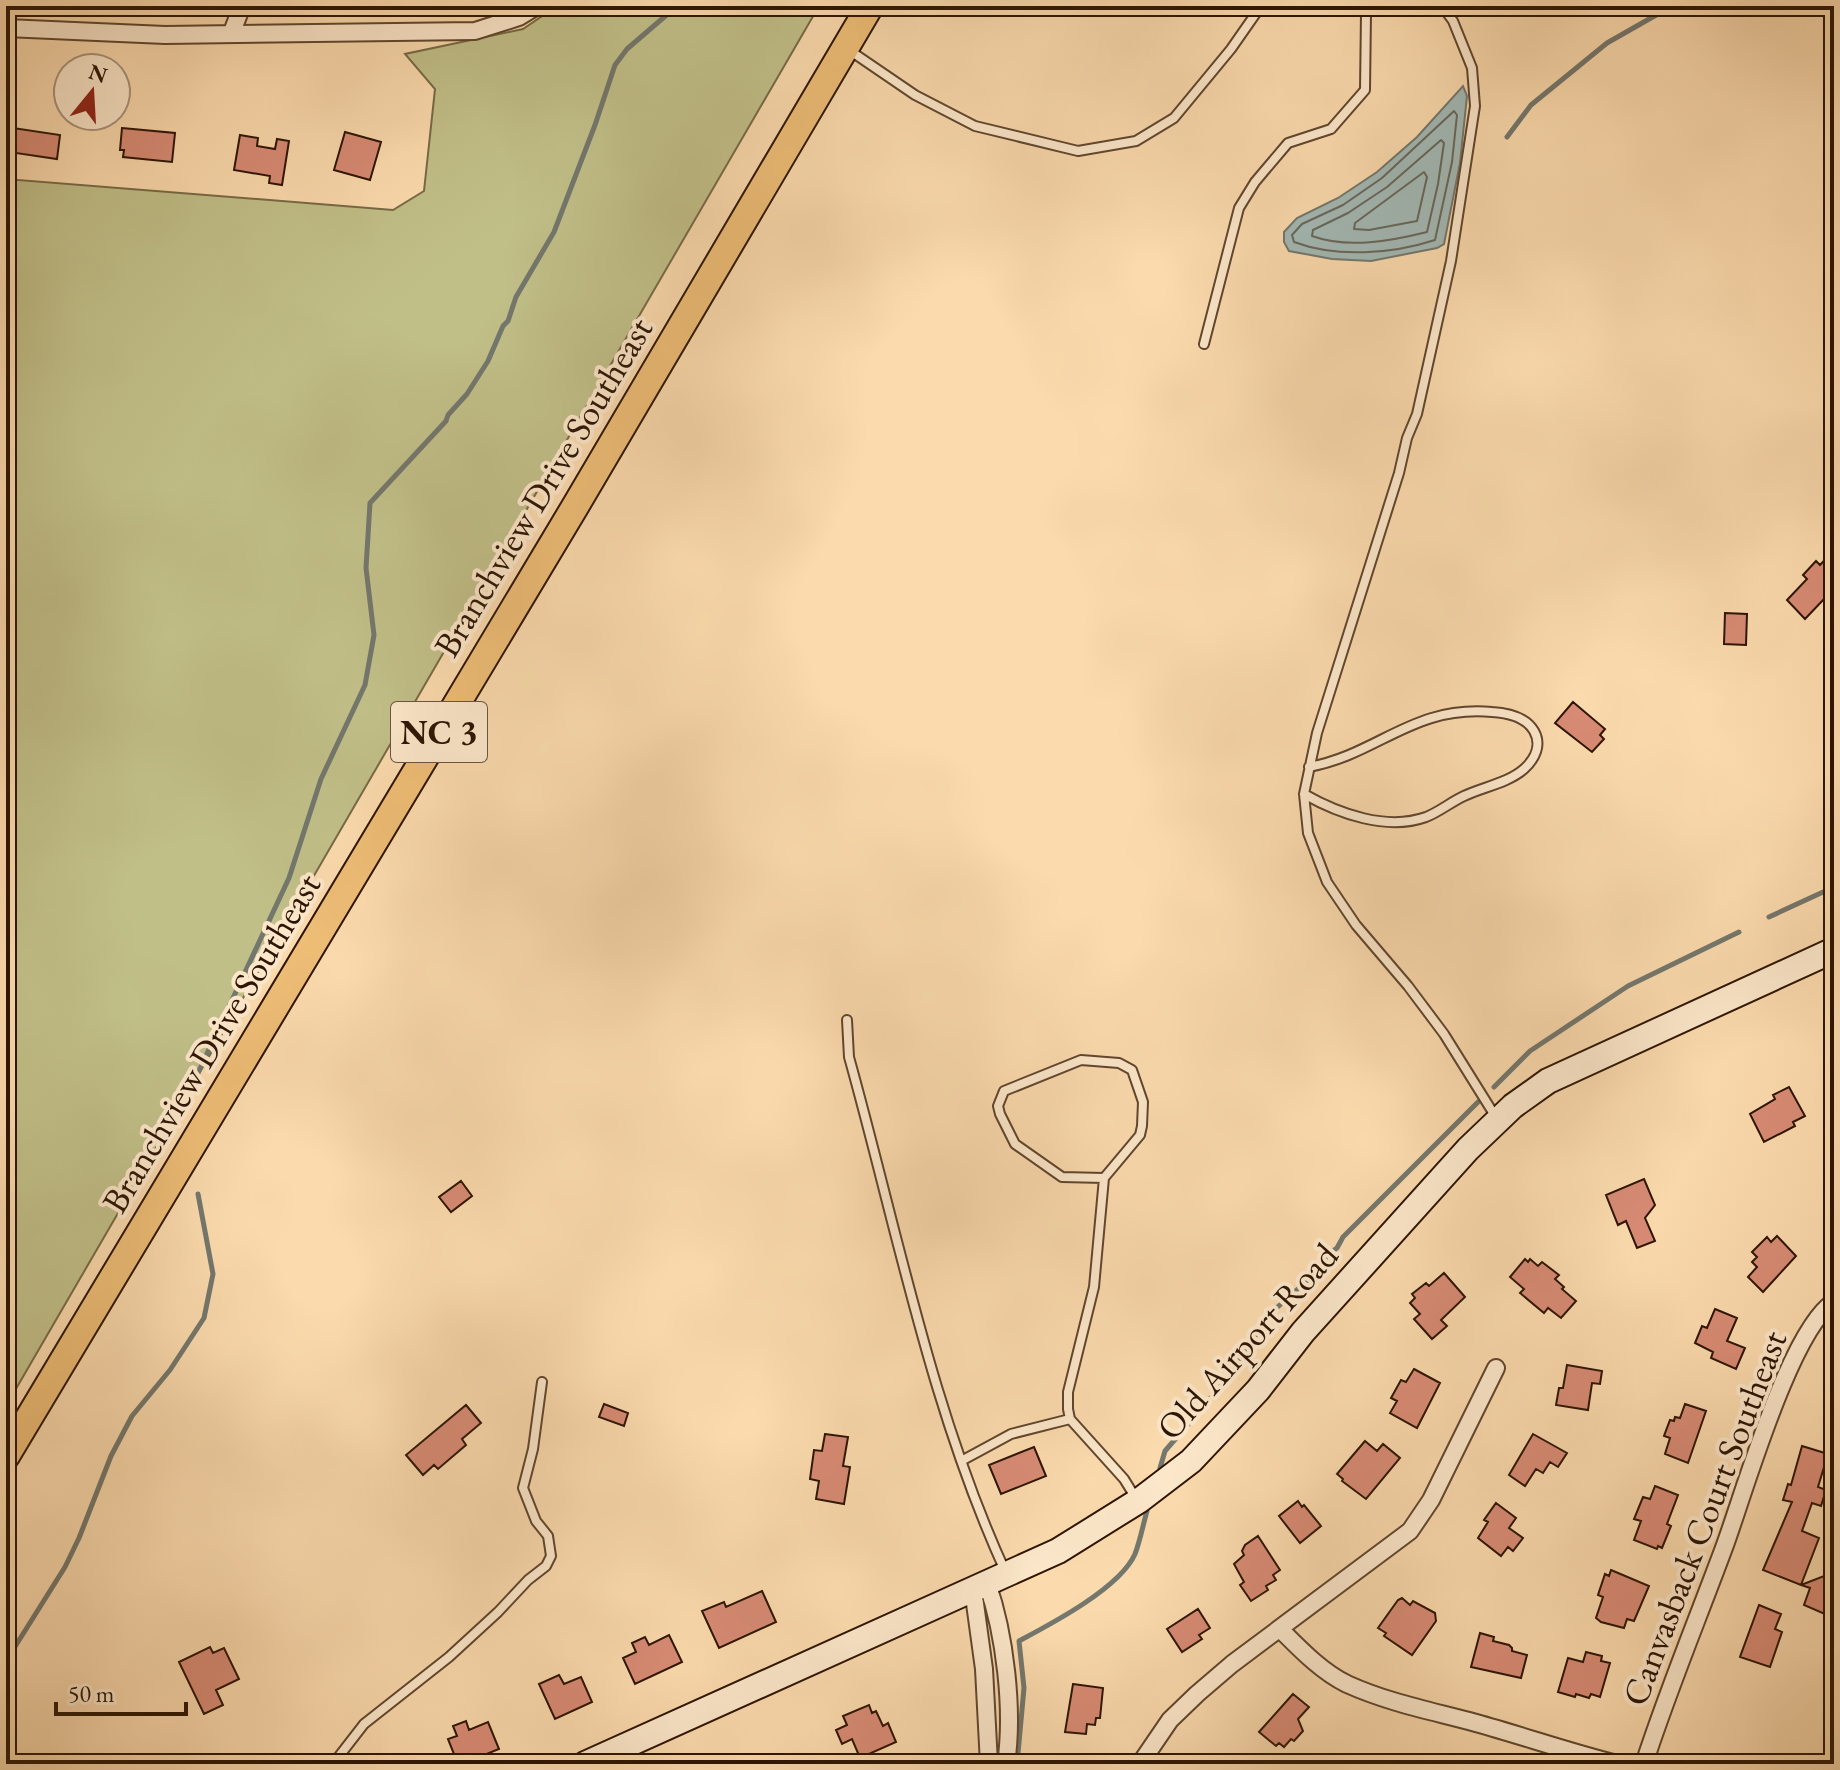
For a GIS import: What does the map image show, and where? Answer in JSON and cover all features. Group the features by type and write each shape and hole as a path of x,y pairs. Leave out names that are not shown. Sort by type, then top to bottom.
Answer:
{"main road":[{"name":"Branchview Drive Southeast","path":"6,1456 576,505 870,6"}],"street":[{"path":"232,32 242,6"},
{"path":"6,28 165,35 475,31 519,17 537,6"},
{"name":"Old Airport Road","path":"585,1764 1058,1551 1138,1501 1191,1461 1249,1400 1303,1332 1497,1120 1548,1081 1834,950"},
{"name":"Canvasback Court Southeast","path":"1644,1764 1769,1417 1802,1342 1827,1306 1834,1302"},
{"path":"1140,1764 1170,1720 1197,1694 1232,1664 1410,1531 1446,1470 1496,1368"},
{"path":"989,1582 984,1669 989,1764"},
{"path":"989,1582 999,1616 1003,1648 1008,1717 1006,1764"},
{"path":"1281,1630 1306,1655 1345,1683 1418,1710 1617,1764"}],"lane":[{"path":"845,48 915,95 975,126 1078,151 1136,141 1174,118 1231,49 1261,6"},
{"path":"1204,344 1239,208 1255,182 1288,143 1331,129 1365,90 1366,13 1363,6"},
{"path":"1442,6 1453,21 1472,68 1475,106 1451,261 1417,414 1317,733 1304,794 1308,833 1327,882 1356,925 1444,1034 1497,1120"},
{"path":"1304,794 1324,805 1379,821 1425,817 1522,771 1538,749 1538,739 1533,728 1509,713 1455,712 1406,725 1334,762 1309,767"},
{"path":"847,1020 849,1057 921,1333 992,1544 989,1582"},
{"path":"1104,1178 1062,1177 1015,1144 998,1106 1004,1091 1081,1060 1119,1063 1132,1070 1143,1102 1142,1126 1133,1144 1104,1178 1094,1287 1068,1392 1070,1419 1124,1479 1138,1501"},
{"path":"333,1764 364,1724 449,1657 546,1566 551,1556 548,1536 536,1521 523,1488 533,1449 542,1382"},
{"path":"963,1460 1011,1434 1070,1419"}],"shaded area":[{"path":"557,6 819,6 6,1406 6,179 393,210 424,191 435,89 405,54 523,29"}],"water":[{"path":"1463,86 1467,96 1460,163 1444,244 1371,261 1332,259 1289,251 1284,242 1284,232 1297,218 1338,198 1377,172 1417,137"}],"building":[{"path":"13,128 60,135 57,159 9,152"},
{"path":"132,129 175,133 172,162 123,157 124,150 120,150 122,132 132,132"},
{"path":"345,132 381,142 370,180 334,170"},
{"path":"240,135 258,138 257,146 275,149 277,139 289,141 282,185 269,183 270,176 234,170"},
{"path":"1834,550 1834,607 1825,598 1805,619 1787,600 1807,579 1803,575 1816,561 1820,565"},
{"path":"1725,613 1747,614 1746,645 1724,644"},
{"path":"1573,702 1605,729 1600,735 1604,739 1592,752 1555,723"},
{"path":"1789,1087 1805,1116 1793,1122 1795,1126 1764,1142 1750,1114 1775,1099 1773,1095"},
{"path":"1644,1179 1655,1205 1645,1218 1655,1241 1637,1248 1626,1221 1618,1225 1606,1195"},
{"path":"461,1181 472,1196 451,1212 439,1197"},
{"path":"1777,1236 1796,1256 1763,1292 1748,1277 1757,1267 1752,1262 1757,1257 1752,1252 1767,1237 1771,1242"},
{"path":"1525,1259 1538,1266 1542,1262 1559,1275 1555,1279 1576,1301 1561,1318 1548,1308 1544,1313 1520,1293 1524,1289 1510,1277"},
{"path":"1444,1273 1465,1297 1441,1320 1447,1326 1432,1339 1414,1319 1420,1314 1410,1303 1415,1298 1412,1294 1426,1283 1429,1286"},
{"path":"1715,1309 1737,1318 1727,1341 1745,1348 1736,1369 1711,1358 1713,1352 1695,1343 1702,1326 1707,1328"},
{"path":"1567,1365 1602,1371 1600,1384 1592,1383 1588,1410 1556,1405"},
{"path":"1414,1369 1440,1383 1417,1428 1390,1413 1397,1401 1391,1398 1401,1380 1406,1382"},
{"path":"604,1404 628,1413 624,1426 599,1417"},
{"path":"1685,1404 1706,1411 1688,1463 1665,1454 1670,1438 1664,1436 1670,1420 1680,1418"},
{"path":"466,1405 481,1423 462,1439 466,1445 438,1469 434,1465 423,1475 406,1455"},
{"path":"825,1434 848,1437 843,1466 850,1467 844,1504 816,1499 819,1481 810,1479 814,1450 822,1451"},
{"path":"1533,1434 1567,1453 1558,1467 1550,1462 1543,1473 1536,1469 1525,1486 1509,1475"},
{"path":"1365,1441 1377,1451 1383,1444 1400,1458 1366,1499 1337,1474"},
{"path":"1802,1446 1828,1454 1818,1487 1826,1490 1821,1506 1812,1503 1802,1531 1819,1538 1801,1585 1763,1570 1792,1502 1783,1500 1788,1484 1791,1485"},
{"path":"1034,1447 1046,1476 1001,1494 989,1465"},
{"path":"1655,1486 1678,1495 1667,1524 1671,1526 1662,1548 1658,1546 1657,1549 1634,1540 1641,1521 1634,1519 1643,1497 1650,1499"},
{"path":"1298,1501 1321,1526 1300,1543 1279,1516"},
{"path":"1496,1503 1516,1518 1509,1528 1523,1538 1513,1551 1508,1547 1501,1556 1478,1538 1488,1522 1484,1520"},
{"path":"1258,1536 1280,1570 1273,1575 1276,1580 1266,1586 1268,1590 1251,1601 1240,1585 1244,1582 1234,1564 1244,1555 1245,1545"},
{"path":"1611,1570 1649,1586 1634,1621 1627,1619 1624,1628 1596,1618 1603,1597 1598,1595 1605,1574 1609,1576"},
{"path":"1824,1576 1834,1580 1834,1618 1804,1605 1810,1588 1801,1585"},
{"path":"762,1591 776,1622 719,1648 702,1611 724,1602 726,1607"},
{"path":"1402,1598 1410,1605 1413,1601 1435,1613 1436,1621 1412,1655 1384,1636 1386,1633 1378,1628"},
{"path":"1759,1605 1781,1614 1775,1629 1782,1632 1770,1667 1740,1657"},
{"path":"1198,1609 1210,1628 1199,1635 1202,1639 1182,1652 1167,1629"},
{"path":"1480,1633 1494,1637 1493,1641 1509,1645 1512,1651 1527,1655 1521,1678 1471,1667"},
{"path":"669,1635 682,1662 635,1684 623,1658 636,1652 632,1643 645,1637 649,1645"},
{"path":"210,1647 213,1653 224,1648 239,1679 216,1690 223,1705 204,1714 179,1662"},
{"path":"1586,1652 1602,1656 1601,1661 1610,1663 1600,1697 1576,1694 1575,1697 1558,1692 1568,1658 1583,1662"},
{"path":"559,1675 564,1684 581,1677 592,1702 555,1719 539,1684"},
{"path":"1073,1684 1103,1688 1100,1718 1096,1718 1095,1725 1087,1724 1086,1734 1065,1732"},
{"path":"1293,1694 1309,1707 1298,1719 1303,1731 1284,1747 1279,1743 1276,1746 1259,1732"},
{"path":"869,1705 872,1713 876,1711 883,1726 888,1723 896,1742 860,1758 852,1739 842,1744 836,1730 847,1725 843,1716"},
{"path":"466,1721 469,1730 488,1722 499,1749 479,1757 481,1764 458,1764 448,1739 457,1736 453,1726"}],"waterway":[{"path":"191,1088 289,878 321,779 365,685 374,635 366,568 370,503 446,421 488,361 516,297 554,232 615,65 627,49 677,6"},
{"path":"1507,137 1531,105 1607,43 1672,6"},
{"path":"1769,917 1834,887"},
{"path":"1494,1087 1530,1051 1628,986 1739,932"},
{"path":"1160,1468 1165,1451 1240,1364 1240,1357 1272,1312 1309,1279 1343,1237 1478,1102"},
{"path":"6,1661 65,1567 111,1456 132,1416 170,1370 204,1318 213,1274 198,1194"},
{"path":"1017,1764 1024,1688 1019,1641 1083,1604 1115,1580 1135,1554 1147,1511"}]}
